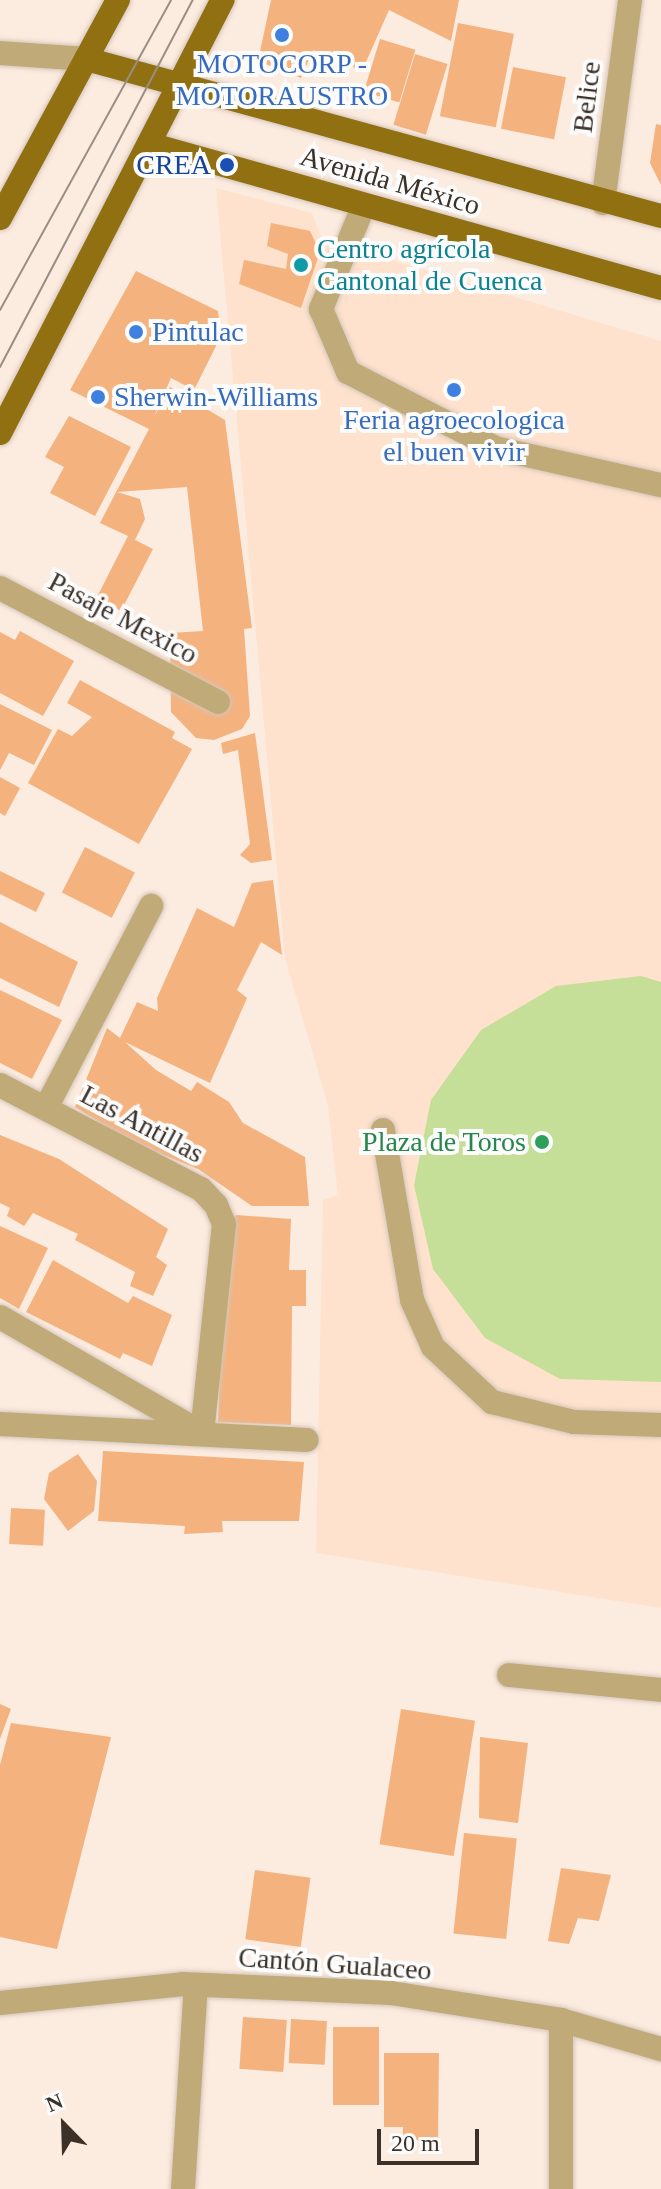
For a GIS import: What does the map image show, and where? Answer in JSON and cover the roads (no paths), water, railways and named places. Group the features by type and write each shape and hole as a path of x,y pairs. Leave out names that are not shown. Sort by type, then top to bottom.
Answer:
{"main road":[{"path":"0,218 8,185 86,59 118,0"},
{"path":"0,433 223,0"},
{"name":"Avenida México","path":"86,59 603,203 661,216"},
{"name":"Avenida México","path":"149,144 661,288"}],"street":[{"name":"Belice","path":"603,203 630,0"},
{"path":"0,53 86,59"},
{"path":"364,205 321,309 348,372 495,448 661,485"},
{"name":"Pasaje Mexico","path":"0,588 218,702"},
{"path":"46,1108 151,906"},
{"name":"Las Antillas","path":"0,1085 201,1189 216,1205 224,1224 202,1433"},
{"path":"383,1130 412,1300 433,1347 492,1402 574,1422 661,1425"},
{"path":"0,1317 202,1433"},
{"path":"0,1424 307,1440"},
{"path":"509,1675 661,1690"},
{"path":"183,2189 196,1985"},
{"name":"Cantón Gualaceo","path":"0,2003 196,1985 391,1993 561,2020 661,2049"},
{"path":"561,2020 561,2189"}],"tram line":[{"path":"0,310 171,0"},
{"path":"0,367 193,0"}],"place":[{"name":"MOTOCORP - MOTORAUSTRO","path":"282,35"},
{"name":"CREA","path":"227,165"},
{"name":"Centro agrícola Cantonal de Cuenca","path":"301,265"},
{"name":"Pintulac","path":"136,332"},
{"name":"Feria agroecologica el buen vivir","path":"454,390"},
{"name":"Sherwin-Williams","path":"98,397"},
{"name":"Plaza de Toros","path":"542,1142"}]}
